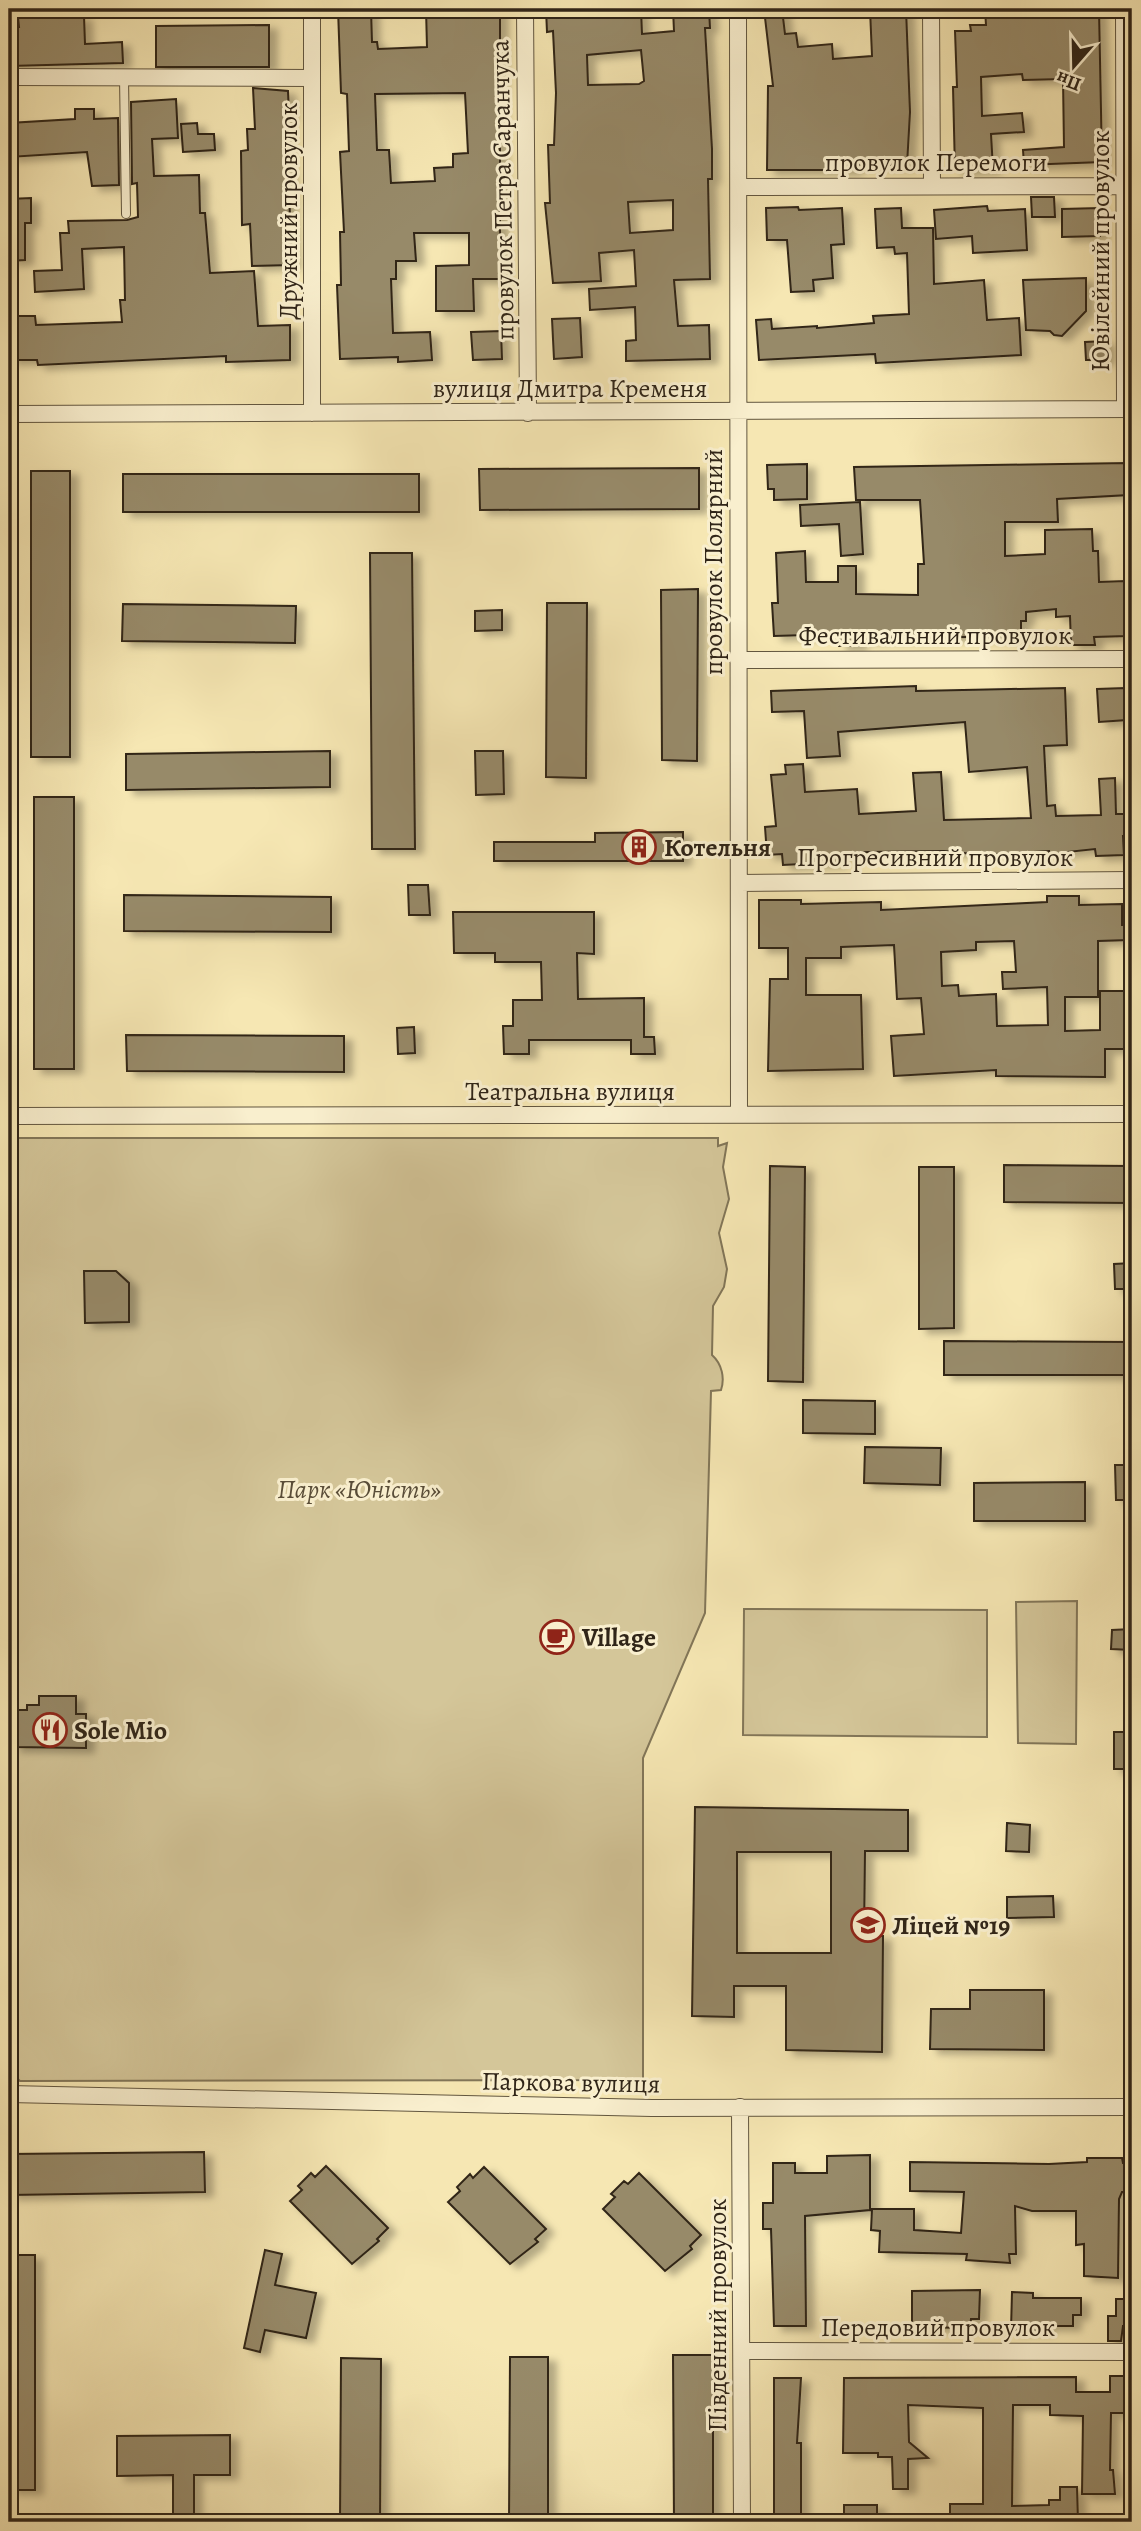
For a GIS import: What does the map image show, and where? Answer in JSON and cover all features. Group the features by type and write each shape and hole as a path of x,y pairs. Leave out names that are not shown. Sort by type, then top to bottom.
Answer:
{"street":[{"name":"Дружний провулок","path":"312,9 312,413"},
{"name":"провулок Петра Саранчука","path":"524,9 528,412"},
{"name":"провулок Полярний","path":"738,9 739,1115"},
{"path":"931,9 932,187"},
{"name":"Ювілейний провулок","path":"1124,9 1129,409"},
{"path":"9,77 312,78"},
{"name":"провулок Перемоги","path":"739,187 1128,186"},
{"name":"вулиця Дмитра Кременя","path":"9,414 1129,409"},
{"name":"Фестивальний провулок","path":"738,660 1132,659"},
{"name":"Прогресивний провулок","path":"738,883 1132,880"},
{"name":"Театральна вулиця","path":"9,1116 1132,1114"},
{"name":"Паркова вулиця","path":"9,2094 652,2108 1132,2107"},
{"name":"Південний провулок","path":"740,2108 743,2522"},
{"name":"Передовий провулок","path":"743,2351 1132,2352"}],"lane":[{"path":"124,77 126,214"}],"green space":[{"name":"Парк «Юність»","path":"9,1138 718,1138 718,1146 727,1143 723,1167 729,1199 719,1233 727,1269 724,1287 713,1306 712,1355 722,1371 723,1381 721,1390 711,1391 705,1613 643,1758 643,2080 20,2081 9,2071"},
{"path":"1077,1601 1076,1744 1018,1743 1016,1602"},
{"path":"744,1609 987,1610 987,1737 743,1735"}],"building":[{"path":"338,9 371,9 372,42 377,42 378,49 427,47 426,9 500,9 500,279 473,279 474,311 436,311 436,266 469,265 469,233 414,233 416,261 396,261 396,279 391,279 393,333 430,332 432,360 398,362 398,357 340,359 337,285 341,285 340,232 344,232 340,152 349,151 347,94 341,93","holes":["465,93 468,153 453,154 453,167 434,168 435,181 391,183 389,150 377,150 375,94"]},
{"path":"546,9 641,9 642,34 674,31 673,9 709,9 710,28 705,28 712,149 712,179 708,179 710,279 674,280 678,326 709,325 710,359 626,361 626,341 636,340 635,307 590,310 589,289 636,286 634,250 599,253 601,281 553,283 545,203 550,203 548,145 554,145 556,93 553,31 547,32","holes":["641,50 644,81 639,84 588,85 587,55","673,200 673,230 630,233 628,202"]},
{"path":"764,9 782,9 785,34 796,33 798,47 832,44 833,59 872,56 870,9 906,9 910,112 907,165 854,165 854,170 767,170 768,86 773,86"},
{"path":"985,9 1099,9 1102,162 1024,165 1023,150 1064,147 1063,79 1023,80 1022,74 981,77 982,116 1022,113 1024,132 991,134 993,169 955,171 955,31 971,31 970,25 986,25"},
{"path":"84,16 85,44 122,42 123,63 9,66 9,27 19,27 18,18"},
{"path":"269,25 269,67 156,67 156,26"},
{"path":"253,88 288,91 289,116 286,117 292,265 252,266 250,224 242,225 241,151 248,150 247,129 255,129"},
{"path":"176,99 178,138 152,139 154,176 199,175 200,213 205,213 210,273 254,271 258,326 290,325 290,360 226,362 226,356 38,365 37,360 9,360 9,316 35,316 36,325 122,322 120,300 125,300 124,247 82,249 84,289 35,292 34,271 62,270 60,233 69,233 68,221 127,220 138,217 137,183 132,184 131,102"},
{"path":"75,109 94,109 94,119 118,118 119,185 92,186 87,152 9,157 9,123 75,119"},
{"path":"197,123 198,134 214,134 215,150 183,152 181,124"},
{"path":"1031,197 1054,197 1055,217 1032,217"},
{"path":"31,198 31,223 25,223 25,260 9,261 9,199"},
{"path":"987,206 988,211 1025,209 1027,250 973,253 972,236 936,239 934,210"},
{"path":"798,207 799,210 842,208 844,244 831,245 833,278 813,280 814,291 791,292 787,240 767,240 766,208"},
{"path":"901,208 902,228 933,228 934,284 984,280 987,320 1019,318 1021,355 876,363 875,354 759,360 756,320 771,319 772,329 817,328 874,323 873,316 909,314 907,253 895,254 894,247 877,248 875,209"},
{"path":"1100,208 1100,236 1062,237 1062,209"},
{"path":"1086,278 1086,311 1062,336 1054,335 1050,331 1026,330 1023,280"},
{"path":"580,318 582,357 554,359 552,319"},
{"path":"501,331 502,359 473,360 471,332"},
{"path":"1106,341 1106,360 1086,360 1085,342"},
{"path":"1128,463 1129,495 1057,499 1058,522 1005,522 1005,556 1045,554 1045,530 1092,529 1093,551 1098,551 1099,582 1125,581 1125,594 1132,594 1132,622 1126,623 1127,636 1094,637 1095,645 1071,645 1070,616 1056,617 1056,609 1026,612 1026,621 1021,621 1021,636 858,639 859,646 839,646 839,634 774,636 772,603 778,603 776,553 805,551 806,582 838,582 838,566 856,566 856,594 918,595 918,564 924,564 920,500 856,500 854,467"},
{"path":"807,464 807,499 774,500 774,489 768,489 767,465"},
{"path":"699,468 699,509 480,510 479,469"},
{"path":"31,471 70,471 70,757 31,757"},
{"path":"123,474 419,474 419,512 123,512"},
{"path":"860,502 863,554 841,556 839,524 801,526 800,505"},
{"path":"370,553 412,553 415,849 372,849"},
{"path":"698,589 697,761 662,760 661,590"},
{"path":"547,603 587,603 586,778 546,777"},
{"path":"123,604 296,606 295,643 122,641"},
{"path":"502,610 502,630 475,631 475,611"},
{"path":"916,686 916,691 1065,688 1067,745 1044,746 1047,806 1055,805 1056,816 1101,815 1099,779 1115,778 1116,814 1129,814 1130,836 1123,836 1124,855 1096,856 1095,849 1049,854 1049,851 982,855 944,851 868,852 838,854 839,862 783,865 782,854 767,855 765,827 776,826 771,775 786,774 785,765 803,764 805,792 857,789 859,814 916,811 913,773 941,772 944,820 1031,818 1027,767 969,772 965,722 838,732 840,756 807,758 804,711 772,712 771,691"},
{"path":"1125,688 1127,720 1099,722 1097,689"},
{"path":"330,751 330,787 126,790 126,754"},
{"path":"475,751 503,751 504,794 476,795"},
{"path":"34,797 74,797 74,1069 34,1069"},
{"path":"683,832 683,861 494,861 494,842 595,842 595,833"},
{"path":"408,885 428,885 430,915 409,915"},
{"path":"124,895 331,897 331,932 124,931"},
{"path":"1047,896 1079,896 1079,905 1122,904 1122,925 1129,925 1130,940 1098,941 1098,997 1065,997 1065,1031 1100,1030 1100,991 1132,991 1132,1049 1105,1049 1105,1077 996,1076 996,1070 894,1076 891,1036 924,1034 921,998 897,999 894,945 841,947 841,958 806,958 806,995 861,995 863,1069 768,1071 770,979 788,979 788,948 759,948 759,900 801,900 801,904 881,902 881,910 1047,902","holes":["1014,941 1016,972 1002,972 1003,989 1047,987 1048,1025 997,1026 996,994 959,996 958,985 942,986 941,952 976,950 976,942"]},
{"path":"453,912 594,912 594,954 577,953 578,999 644,998 644,1037 654,1037 655,1054 631,1054 631,1040 529,1040 529,1054 504,1054 503,1026 513,1026 513,1000 542,1000 541,962 495,962 495,953 454,953"},
{"path":"414,1027 415,1053 398,1054 397,1028"},
{"path":"126,1035 344,1036 344,1072 127,1071"},
{"path":"1004,1165 1132,1166 1132,1203 1004,1202"},
{"path":"770,1166 805,1167 803,1382 768,1381"},
{"path":"919,1167 954,1167 954,1328 919,1329"},
{"path":"1132,1263 1132,1289 1115,1289 1114,1264"},
{"path":"84,1271 116,1271 129,1283 129,1322 85,1323"},
{"path":"944,1341 1132,1342 1132,1375 944,1375"},
{"path":"803,1400 875,1401 875,1434 803,1433"},
{"path":"865,1447 941,1448 940,1485 864,1483"},
{"path":"1115,1465 1132,1465 1132,1500 1116,1500"},
{"path":"1085,1482 1085,1521 974,1521 974,1483"},
{"path":"1132,1629 1132,1650 1111,1649 1112,1630"},
{"name":"Sole Mio","path":"39,1696 76,1696 76,1714 86,1714 86,1748 13,1747 14,1710 27,1710 27,1705 39,1705"},
{"path":"1114,1732 1132,1732 1132,1769 1114,1769"},
{"path":"695,1807 908,1810 908,1851 865,1851 864,1936 883,1936 882,2052 786,2050 786,1986 734,1986 734,2017 692,2016","holes":["737,1852 831,1852 831,1953 737,1953"]},
{"path":"1007,1823 1030,1825 1029,1852 1006,1851"},
{"path":"1053,1896 1054,1917 1007,1918 1007,1897"},
{"path":"970,1990 1044,1990 1044,2050 930,2049 931,2009 970,2009"},
{"path":"204,2152 205,2192 9,2195 9,2154"},
{"path":"870,2155 870,2210 805,2216 806,2326 774,2326 771,2229 763,2229 763,2203 773,2203 773,2163 795,2163 795,2173 827,2173 827,2156"},
{"path":"1087,2158 1122,2158 1123,2163 1132,2163 1132,2192 1122,2192 1119,2199 1118,2278 1084,2276 1084,2244 1076,2245 1076,2211 1032,2211 1015,2206 1016,2254 1009,2254 1010,2263 966,2260 967,2254 879,2252 880,2231 871,2230 872,2209 914,2209 914,2230 961,2233 964,2192 910,2191 910,2162 1049,2164 1087,2162"},
{"path":"326,2166 388,2228 377,2239 379,2241 352,2264 290,2201 302,2190 298,2186 311,2173 315,2177"},
{"path":"484,2167 546,2229 535,2239 538,2242 510,2264 448,2202 460,2191 457,2187 470,2174 473,2178"},
{"path":"639,2173 701,2235 690,2246 692,2249 665,2271 603,2209 615,2197 611,2194 624,2181 628,2184"},
{"path":"265,2250 282,2254 275,2285 316,2293 306,2338 265,2330 260,2352 244,2348"},
{"path":"9,2255 35,2255 35,2490 9,2490"},
{"path":"980,2290 979,2319 971,2319 970,2328 912,2327 912,2291"},
{"path":"1012,2292 1033,2293 1033,2298 1081,2298 1081,2315 1073,2315 1073,2326 1045,2326 1045,2330 1011,2330"},
{"path":"1116,2299 1132,2299 1132,2326 1123,2326 1121,2341 1108,2341 1108,2316 1116,2316"},
{"path":"673,2355 713,2355 713,2522 674,2522"},
{"path":"510,2357 548,2357 548,2522 509,2522"},
{"path":"341,2358 381,2359 380,2522 340,2522"},
{"path":"1110,2376 1132,2376 1132,2403 1125,2403 1125,2413 1111,2413 1110,2470 1113,2470 1115,2494 1082,2494 1083,2416 1050,2415 1050,2405 1013,2405 1012,2506 1049,2505 1049,2500 1060,2500 1060,2487 1077,2487 1078,2522 950,2522 950,2504 983,2504 983,2408 908,2405 909,2442 928,2458 908,2459 908,2489 893,2489 892,2457 878,2457 878,2453 843,2453 844,2378 1076,2377 1076,2392 1110,2392"},
{"path":"774,2378 801,2378 797,2443 801,2443 801,2522 774,2522"},
{"path":"230,2435 230,2475 194,2475 194,2522 173,2522 173,2475 117,2476 117,2436"},
{"path":"844,2505 877,2505 877,2522 844,2522"}],"place":[{"name":"Котельня","path":"639,847"},
{"name":"Village","path":"557,1637"},
{"name":"Sole Mio","path":"50,1730"},
{"name":"Ліцей №19","path":"868,1925"}]}
